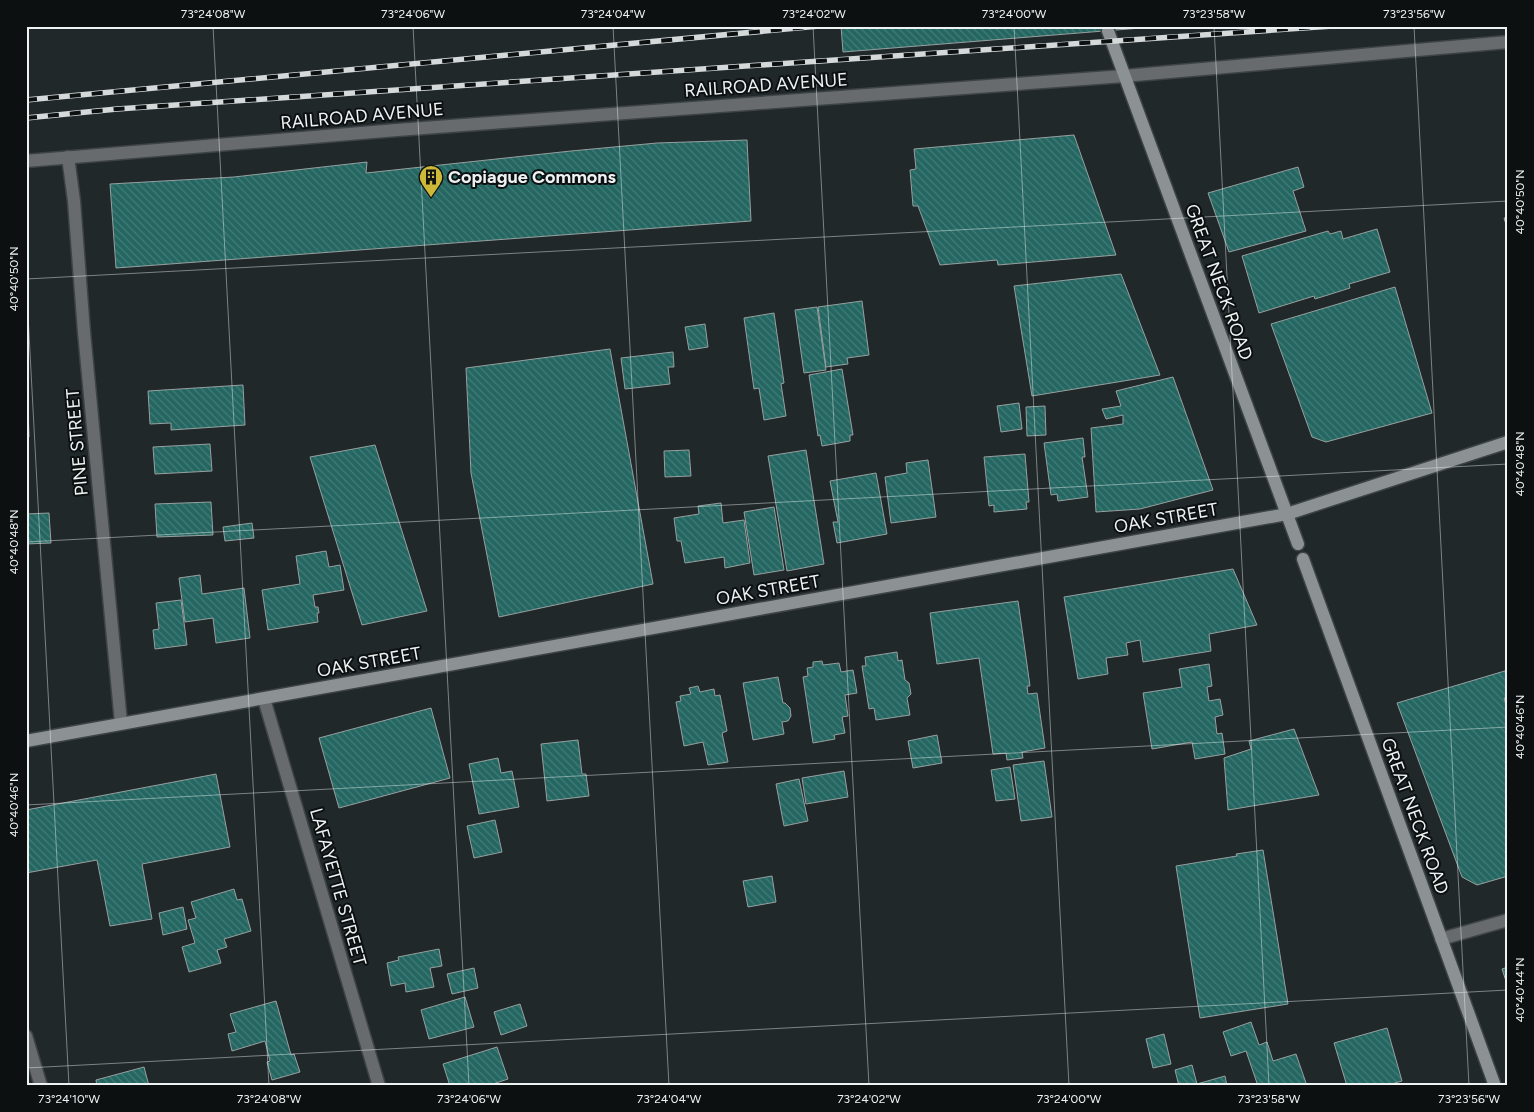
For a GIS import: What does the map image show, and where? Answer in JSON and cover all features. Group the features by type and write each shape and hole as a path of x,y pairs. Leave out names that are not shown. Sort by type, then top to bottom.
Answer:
{"main road":[{"name":"GREAT NECK ROAD","path":"1108,31 1298,544"},
{"name":"OAK STREET","path":"26,741 1287,514 1508,442"},
{"name":"GREAT NECK ROAD","path":"1303,559 1495,1086"}],"street":[{"name":"RAILROAD AVENUE","path":"26,161 397,130 1124,76 1508,42"},
{"name":"PINE STREET","path":"68,157 74,201 84,332 121,723"},
{"name":"LAFAYETTE STREET","path":"264,699 379,1086"},
{"path":"1441,939 1508,920"},
{"path":"26,1036 41,1086"}],"building":[{"path":"841,26 1166,26 843,52"},
{"path":"1074,135 1116,255 998,265 997,260 940,265 918,206 913,206 910,170 916,169 914,149"},
{"name":"Copiague Commons","path":"747,140 751,221 116,268 110,184 234,177 367,162 366,173 657,143"},
{"path":"1298,167 1304,187 1293,191 1306,231 1229,252 1208,193"},
{"path":"1508,217 1508,231 1504,218"},
{"path":"1377,229 1390,272 1349,284 1350,288 1315,299 1314,296 1259,313 1242,256 1328,231 1330,234 1341,231 1343,239"},
{"path":"1121,274 1160,375 1032,396 1014,286"},
{"path":"1395,287 1432,413 1326,442 1312,437 1271,324"},
{"path":"862,301 869,355 847,358 848,364 826,367 818,307"},
{"path":"817,307 826,370 804,373 795,310"},
{"path":"774,313 784,383 781,384 786,416 764,420 759,388 754,389 744,318"},
{"path":"705,324 708,347 689,350 685,327"},
{"path":"610,349 653,584 499,617 471,473 466,368"},
{"path":"673,352 674,367 668,367 670,384 625,389 621,358"},
{"path":"842,369 853,435 850,435 850,441 822,446 820,435 818,436 809,375"},
{"path":"1173,377 1213,490 1140,509 1096,512 1091,428 1123,424 1123,415 1106,419 1102,409 1121,406 1116,391"},
{"path":"243,385 245,425 171,430 171,423 150,424 148,391"},
{"path":"1019,403 1022,429 1001,432 997,406"},
{"path":"26,406 28,406 29,437 26,437"},
{"path":"1045,406 1046,435 1027,436 1026,407"},
{"path":"1083,438 1085,457 1082,457 1088,497 1058,501 1057,494 1051,495 1044,443"},
{"path":"210,444 212,471 155,474 153,447"},
{"path":"375,445 427,611 362,625 310,457"},
{"path":"689,450 691,476 665,477 664,451"},
{"path":"806,450 824,564 787,571 768,456"},
{"path":"1025,454 1029,502 1026,502 1027,509 994,512 994,505 989,506 984,457"},
{"path":"928,460 936,517 891,523 885,477 907,473 906,463"},
{"path":"876,473 887,534 837,543 833,522 838,522 830,481"},
{"path":"211,502 213,535 157,537 155,504"},
{"path":"721,503 723,523 744,520 750,563 725,568 724,557 685,563 681,541 677,541 674,518 699,514 698,506"},
{"path":"774,507 784,570 754,575 744,512"},
{"path":"49,513 51,543 26,544 26,514"},
{"path":"252,523 254,538 225,541 223,527"},
{"path":"326,551 329,567 340,565 344,590 313,595 315,607 318,607 318,622 268,630 262,590 300,584 296,556"},
{"path":"1233,569 1257,625 1209,634 1211,651 1143,662 1140,640 1126,643 1128,655 1106,658 1108,674 1078,679 1064,597"},
{"path":"200,575 202,594 244,588 250,638 216,643 213,618 185,622 179,578"},
{"path":"181,600 187,645 155,649 153,630 159,629 156,603"},
{"path":"1018,601 1030,686 1027,686 1028,694 1037,693 1045,748 1022,752 1023,758 1007,760 1006,753 993,754 979,658 937,664 930,613"},
{"path":"897,652 898,661 902,660 905,680 909,683 911,694 907,698 910,715 876,720 874,708 869,709 862,666 866,666 865,657"},
{"path":"822,661 823,665 839,663 841,672 853,670 857,693 845,695 848,716 842,717 845,733 834,735 835,739 813,743 803,677 808,676 807,668 813,667 813,662"},
{"path":"1209,664 1212,686 1207,687 1209,701 1220,699 1223,715 1215,717 1217,734 1222,733 1225,754 1195,759 1192,742 1152,749 1143,693 1182,687 1179,669"},
{"path":"1508,670 1508,697 1504,698 1508,711 1508,876 1477,885 1462,877 1397,703"},
{"path":"778,677 783,703 790,708 791,716 788,721 782,722 784,734 753,740 743,683"},
{"path":"698,686 700,692 714,689 715,696 720,695 727,731 722,733 728,762 708,765 703,742 684,746 676,702 681,701 680,696 691,694 689,688"},
{"path":"431,708 450,778 339,808 319,738"},
{"path":"1294,729 1319,795 1228,810 1224,758 1251,749 1249,741"},
{"path":"937,735 942,763 913,768 908,741"},
{"path":"578,740 582,774 586,774 589,796 547,801 541,744"},
{"path":"498,758 501,773 512,771 519,807 479,814 469,764"},
{"path":"1044,761 1052,817 1021,821 1013,765"},
{"path":"1010,767 1015,799 996,801 991,770"},
{"path":"844,771 848,797 806,804 802,778"},
{"path":"216,774 230,847 142,864 152,919 110,926 97,860 26,873 26,810"},
{"path":"799,779 808,821 784,826 776,784"},
{"path":"495,820 502,852 474,858 467,826"},
{"path":"1263,850 1288,1004 1200,1018 1176,866"},
{"path":"772,876 776,902 748,907 743,881"},
{"path":"234,889 237,900 242,899 251,931 224,939 227,947 217,950 221,963 189,972 182,947 195,943 188,920 196,918 191,902"},
{"path":"183,907 187,929 163,935 159,913"},
{"path":"439,949 442,966 430,968 434,987 406,992 405,983 391,986 387,963 399,960 398,957"},
{"path":"1508,967 1508,987 1502,969"},
{"path":"474,968 478,988 452,994 447,974"},
{"path":"465,997 474,1027 429,1039 421,1010"},
{"path":"276,1001 291,1055 294,1054 300,1072 272,1080 267,1062 270,1061 265,1041 232,1051 228,1034 236,1032 230,1014"},
{"path":"520,1004 527,1026 501,1035 494,1012"},
{"path":"1251,1022 1259,1045 1267,1042 1273,1061 1296,1054 1307,1086 1258,1086 1246,1051 1231,1056 1223,1032"},
{"path":"1387,1028 1402,1081 1384,1086 1347,1086 1334,1043"},
{"path":"1164,1034 1171,1064 1153,1068 1146,1039"},
{"path":"497,1047 508,1079 487,1086 450,1086 443,1064"},
{"path":"1192,1065 1197,1084 1225,1076 1227,1086 1179,1086 1175,1070"},
{"path":"144,1067 149,1086 97,1086 96,1080"}],"railway":[{"path":"26,100 819,26"},
{"path":"26,118 117,109 1333,26"}],"place":[{"name":"Copiague Commons","path":"431,198"}]}
